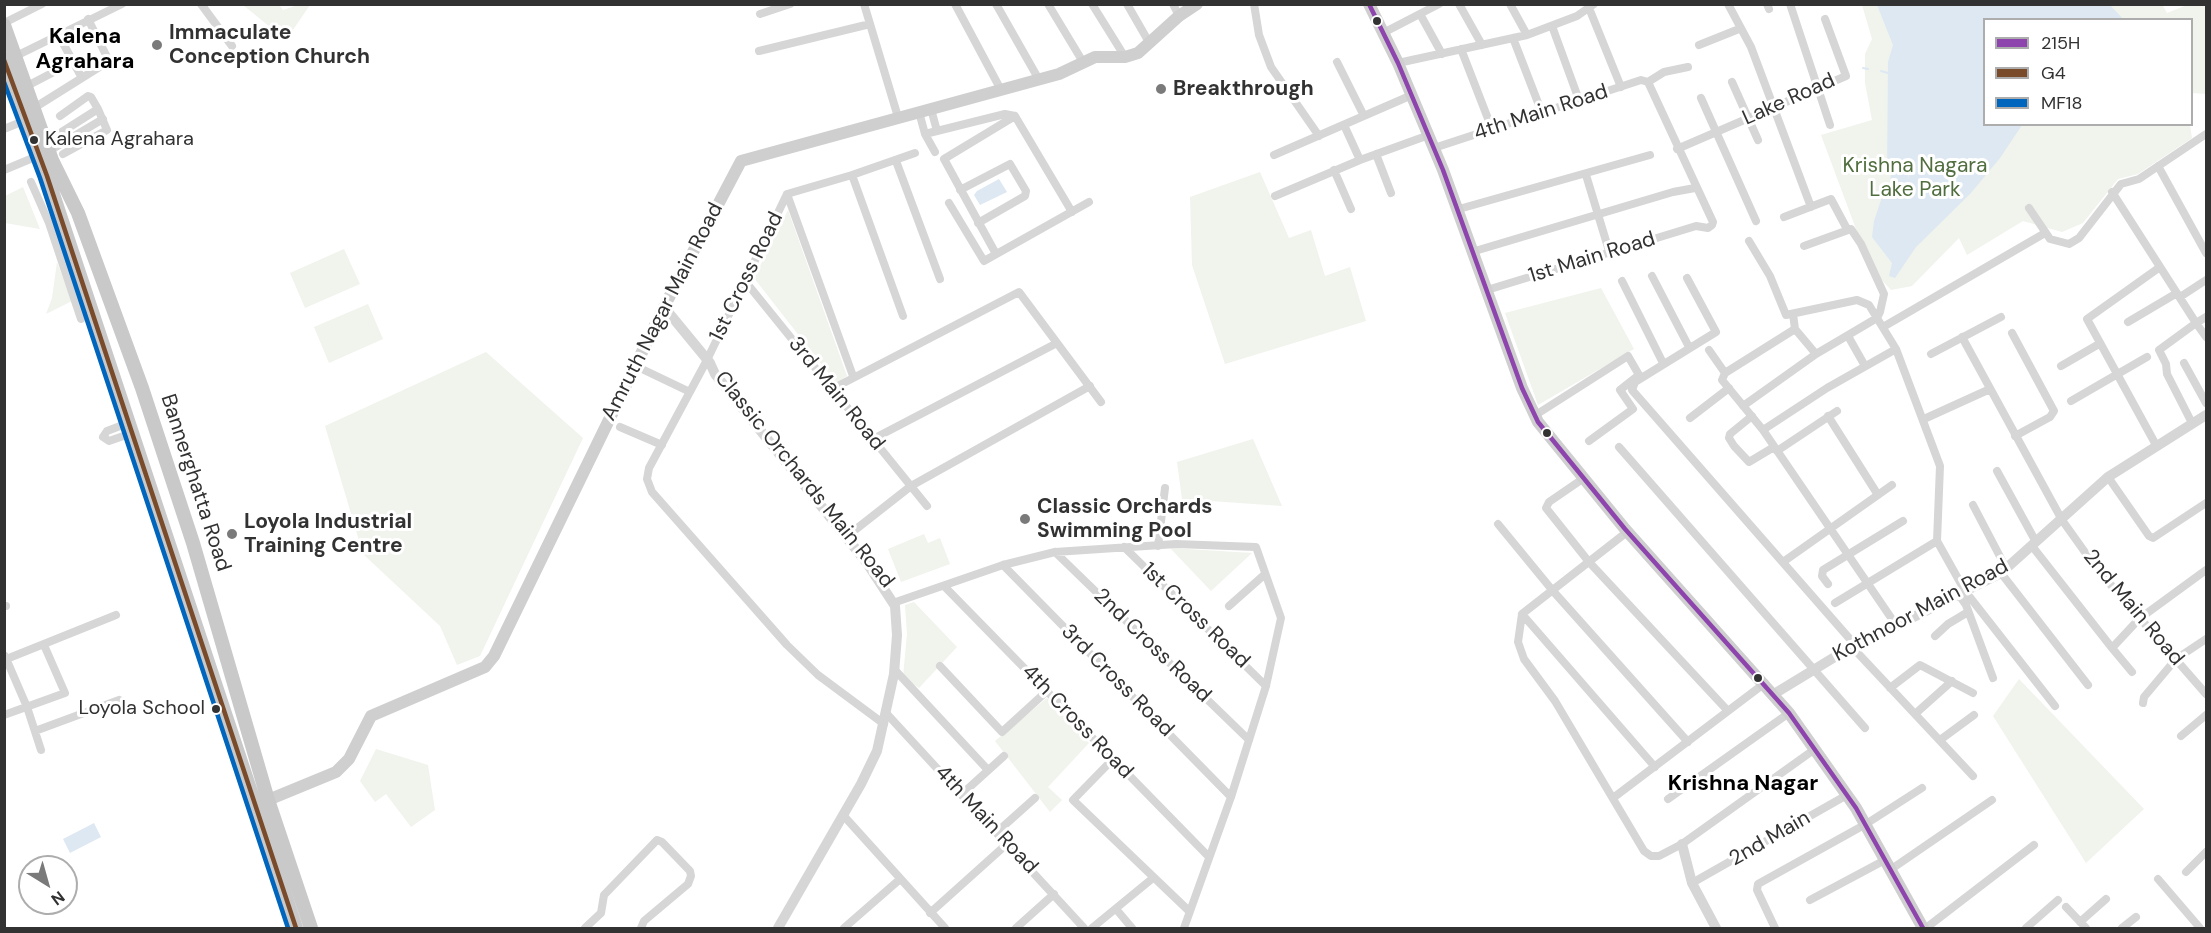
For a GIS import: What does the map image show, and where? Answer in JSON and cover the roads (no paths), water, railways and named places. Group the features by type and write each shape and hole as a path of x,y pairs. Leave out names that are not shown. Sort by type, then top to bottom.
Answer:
{"main road":[{"name":"Amruth Nagar Main Road","path":"268,800 336,772 349,759 371,716 485,667 494,656 664,307 741,161 1059,74 1102,55 1125,57 1138,53 1179,16 1197,4"},
{"path":"1369,4 1429,135 1534,416 1627,532 1765,683 1789,713 1866,824 1925,928"},
{"name":"Bannerghatta Road","path":"4,24 10,57 27,86 49,151 86,234 146,399 193,543 268,800 311,928"},
{"path":"10,57 7,76 26,120 49,151 59,220 211,666 296,928"},
{"path":"67,242 86,234"},
{"path":"211,666 227,661"}],"street":[{"path":"4,24 42,4"},
{"path":"10,57 122,4"},
{"path":"201,4 232,46"},
{"path":"760,14 790,4"},
{"path":"864,4 898,117"},
{"path":"955,4 1001,90"},
{"path":"996,4 1038,78"},
{"path":"1048,4 1083,62"},
{"path":"1092,4 1125,57"},
{"path":"1126,4 1150,44"},
{"path":"1173,4 1179,16"},
{"path":"1254,4 1259,35 1270,67 1319,136"},
{"path":"1383,33 1439,4"},
{"path":"1459,4 1482,45"},
{"path":"1510,4 1527,35"},
{"path":"1728,4 1739,28 1748,40 1811,207"},
{"path":"1790,4 1830,125"},
{"path":"1398,63 1527,35 1591,7 1621,87"},
{"path":"1420,14 1442,54"},
{"path":"34,108 109,61 88,19"},
{"name":"Lake Road","path":"1677,149 1846,76 1825,19"},
{"path":"759,51 870,24"},
{"path":"1552,26 1579,100"},
{"path":"1699,45 1739,28"},
{"path":"58,34 82,78"},
{"path":"1513,39 1542,112"},
{"path":"1461,50 1491,129"},
{"path":"27,86 73,62"},
{"path":"1337,62 1364,116"},
{"name":"4th Main Road","path":"1434,148 1641,80 1648,82 1664,72 1688,67"},
{"path":"1474,251 1673,192 1695,188 1648,82"},
{"path":"1732,82 1758,140"},
{"path":"1274,155 1412,95"},
{"path":"4,170 49,151 105,132 107,128 91,97 88,96 60,116"},
{"path":"1701,98 1756,221"},
{"path":"49,151 98,109"},
{"path":"925,110 937,131"},
{"path":"925,110 925,134 935,152"},
{"path":"925,134 1005,114 1015,116 1072,212"},
{"path":"996,254 944,159 1015,116"},
{"path":"49,151 103,119"},
{"path":"4,129 26,120"},
{"path":"1344,125 1360,160"},
{"path":"2029,208 2050,239 2069,244 2079,238 2112,192 2121,184 2139,179 2206,134"},
{"path":"1275,196 1334,170 1429,135"},
{"name":"1st Cross Road","path":"648,479 649,468 709,362 745,281 788,194 915,153"},
{"path":"1376,154 1391,193"},
{"path":"1458,209 1586,175 1650,155"},
{"path":"896,161 940,279"},
{"path":"960,190 1006,165 1012,166 1022,183 1026,191 1025,196 978,223"},
{"path":"2158,166 2206,254"},
{"path":"1334,170 1351,209"},
{"path":"852,175 903,316"},
{"path":"1586,175 1610,254"},
{"path":"32,182 49,223 81,319"},
{"name":"1st Main Road","path":"1487,290 1696,226 1708,228 1713,222 1695,188"},
{"path":"2112,192 2206,337"},
{"path":"788,194 853,376"},
{"path":"1784,217 1831,200 1847,229"},
{"path":"949,203 981,260 996,254 1089,202"},
{"path":"1743,406 1816,354 1848,336 1878,315 1884,294 1862,244 1852,230 1847,229 1804,246"},
{"path":"1883,327 2044,233"},
{"path":"1749,241 1770,276 1786,315 1857,300 1869,305 1878,315 1896,349 1940,466 1937,541 1962,592 1993,678"},
{"path":"2156,445 2088,325 2089,316 2160,267"},
{"path":"1652,276 1689,347"},
{"path":"1687,278 1716,332 1635,382 1632,390 1784,562 1890,688 1973,776"},
{"path":"2128,322 2206,280"},
{"name":"3rd Main Road","path":"745,281 927,506"},
{"path":"1622,281 1663,363"},
{"path":"832,389 853,376 1019,292 1101,402"},
{"name":"Classic Orchards Main Road","path":"664,307 709,362 719,369 848,535 891,586 903,635 878,765 778,928"},
{"path":"1793,314 1795,329 1816,354"},
{"path":"1931,354 2001,317"},
{"path":"2192,423 2167,374 2166,364 2159,350 2206,317"},
{"path":"1795,329 1725,373 1722,380 1763,430 1846,556 1896,625"},
{"path":"2012,333 2054,411 2050,417 2015,436"},
{"path":"1848,336 1865,366"},
{"name":"2nd Main Road","path":"1962,337 2062,520 2097,569 2206,694"},
{"path":"873,439 1057,343"},
{"path":"2061,366 2099,344"},
{"path":"1763,430 1896,349"},
{"path":"1708,350 1725,373"},
{"path":"1534,416 1628,357 1639,375 1620,390 1633,409 1589,441"},
{"path":"2071,401 2148,357"},
{"path":"2184,363 2206,403"},
{"path":"644,369 690,392"},
{"path":"848,535 911,486 1090,386"},
{"path":"1690,418 1729,388"},
{"path":"1924,419 1990,389"},
{"path":"1752,416 1730,434 1729,438 1749,462 1837,411"},
{"name":"Kothnoor Main Road","path":"1774,694 1896,625 2004,571 2108,477 2206,415"},
{"path":"1828,416 1878,495"},
{"path":"620,427 662,445"},
{"path":"1619,447 1865,728"},
{"path":"1997,471 2034,544 2132,672"},
{"path":"2108,477 2149,536 2154,538 2206,503"},
{"path":"1584,478 1549,502 1546,508 1589,562 1728,711"},
{"name":"4th Main Road","path":"648,479 652,492 787,645 818,675 887,718 998,832 1084,928"},
{"path":"1784,562 1892,485"},
{"path":"1158,546 1165,488"},
{"path":"1973,505 2004,571 2088,685"},
{"path":"1828,584 1822,576 1823,570 1904,521"},
{"path":"1498,524 1553,591 1688,742"},
{"path":"1627,532 1522,614 1518,642 1524,658 1555,701 1644,851 1651,856 1659,856 1682,844 1815,749"},
{"path":"1835,603 1937,541"},
{"path":"896,602 1003,565 1055,552 1176,544 1256,547 1281,618 1266,686 1232,797 1184,928"},
{"name":"1st Cross Road","path":"1124,547 1266,686"},
{"name":"2nd Cross Road","path":"1055,552 1249,740"},
{"name":"3rd Cross Road","path":"1003,565 1232,797"},
{"path":"2112,648 2139,619 2206,570"},
{"path":"1229,606 1264,575"},
{"name":"4th Cross Road","path":"944,586 1209,857"},
{"path":"1962,592 2055,706"},
{"path":"1935,636 1948,624 1968,612"},
{"path":"1522,614 1654,767"},
{"path":"41,750 27,707 5,658 44,645 116,615"},
{"path":"2143,703 2144,697 2176,659 2206,639"},
{"path":"4,715 65,693 44,645"},
{"path":"1890,688 1917,665 1973,693"},
{"path":"940,666 1002,732 1047,691"},
{"path":"897,673 919,693 988,770"},
{"path":"1915,714 1952,681"},
{"path":"1613,798 1765,683"},
{"path":"34,731 119,700"},
{"path":"1668,799 1789,713"},
{"path":"1940,740 1974,715"},
{"path":"2181,736 2206,715"},
{"path":"962,794 1004,756"},
{"path":"1113,759 1073,800 1189,911"},
{"path":"1775,928 1757,890 1758,884 1866,824 1922,788"},
{"name":"2nd Main","path":"1692,883 1847,795"},
{"path":"998,832 1035,798"},
{"path":"1810,900 1888,865 1992,801"},
{"path":"845,818 945,928"},
{"name":"Classic Orchards Main Road","path":"785,928 845,818"},
{"path":"585,928 601,913 604,896 657,840 662,842 690,871 691,876 688,884 644,921 641,928"},
{"path":"930,913 1008,843"},
{"path":"1682,844 1692,883 1716,928"},
{"path":"1925,928 2034,845"},
{"path":"2187,872 2206,852"},
{"path":"1092,928 1154,878"},
{"path":"2157,879 2200,928"},
{"path":"844,928 899,880"},
{"path":"1016,928 1054,894"},
{"path":"2066,907 2083,926 2106,899"},
{"path":"2026,928 2058,900"},
{"path":"1116,909 1132,928"},
{"path":"2122,928 2136,917"}],"waterway":[{"path":"1863,68 1868,69"},
{"path":"1881,71 1888,73"}],"place":[{"name":"Immaculate Conception Church","path":"157,45"},
{"name":"Breakthrough","path":"1161,89"},
{"name":"Kalena Agrahara","path":"34,140"},
{"name":"Classic Orchards Swimming Pool","path":"1025,519"},
{"name":"Loyola Industrial Training Centre","path":"232,534"},
{"name":"Loyola School","path":"216,709"}],"district":[{"name":"Kalena Agrahara","path":"85,50"},
{"name":"Krishna Nagar","path":"1743,784"}],"park label":[{"name":"Krishna Nagara Lake Park","path":"1915,178"}]}
